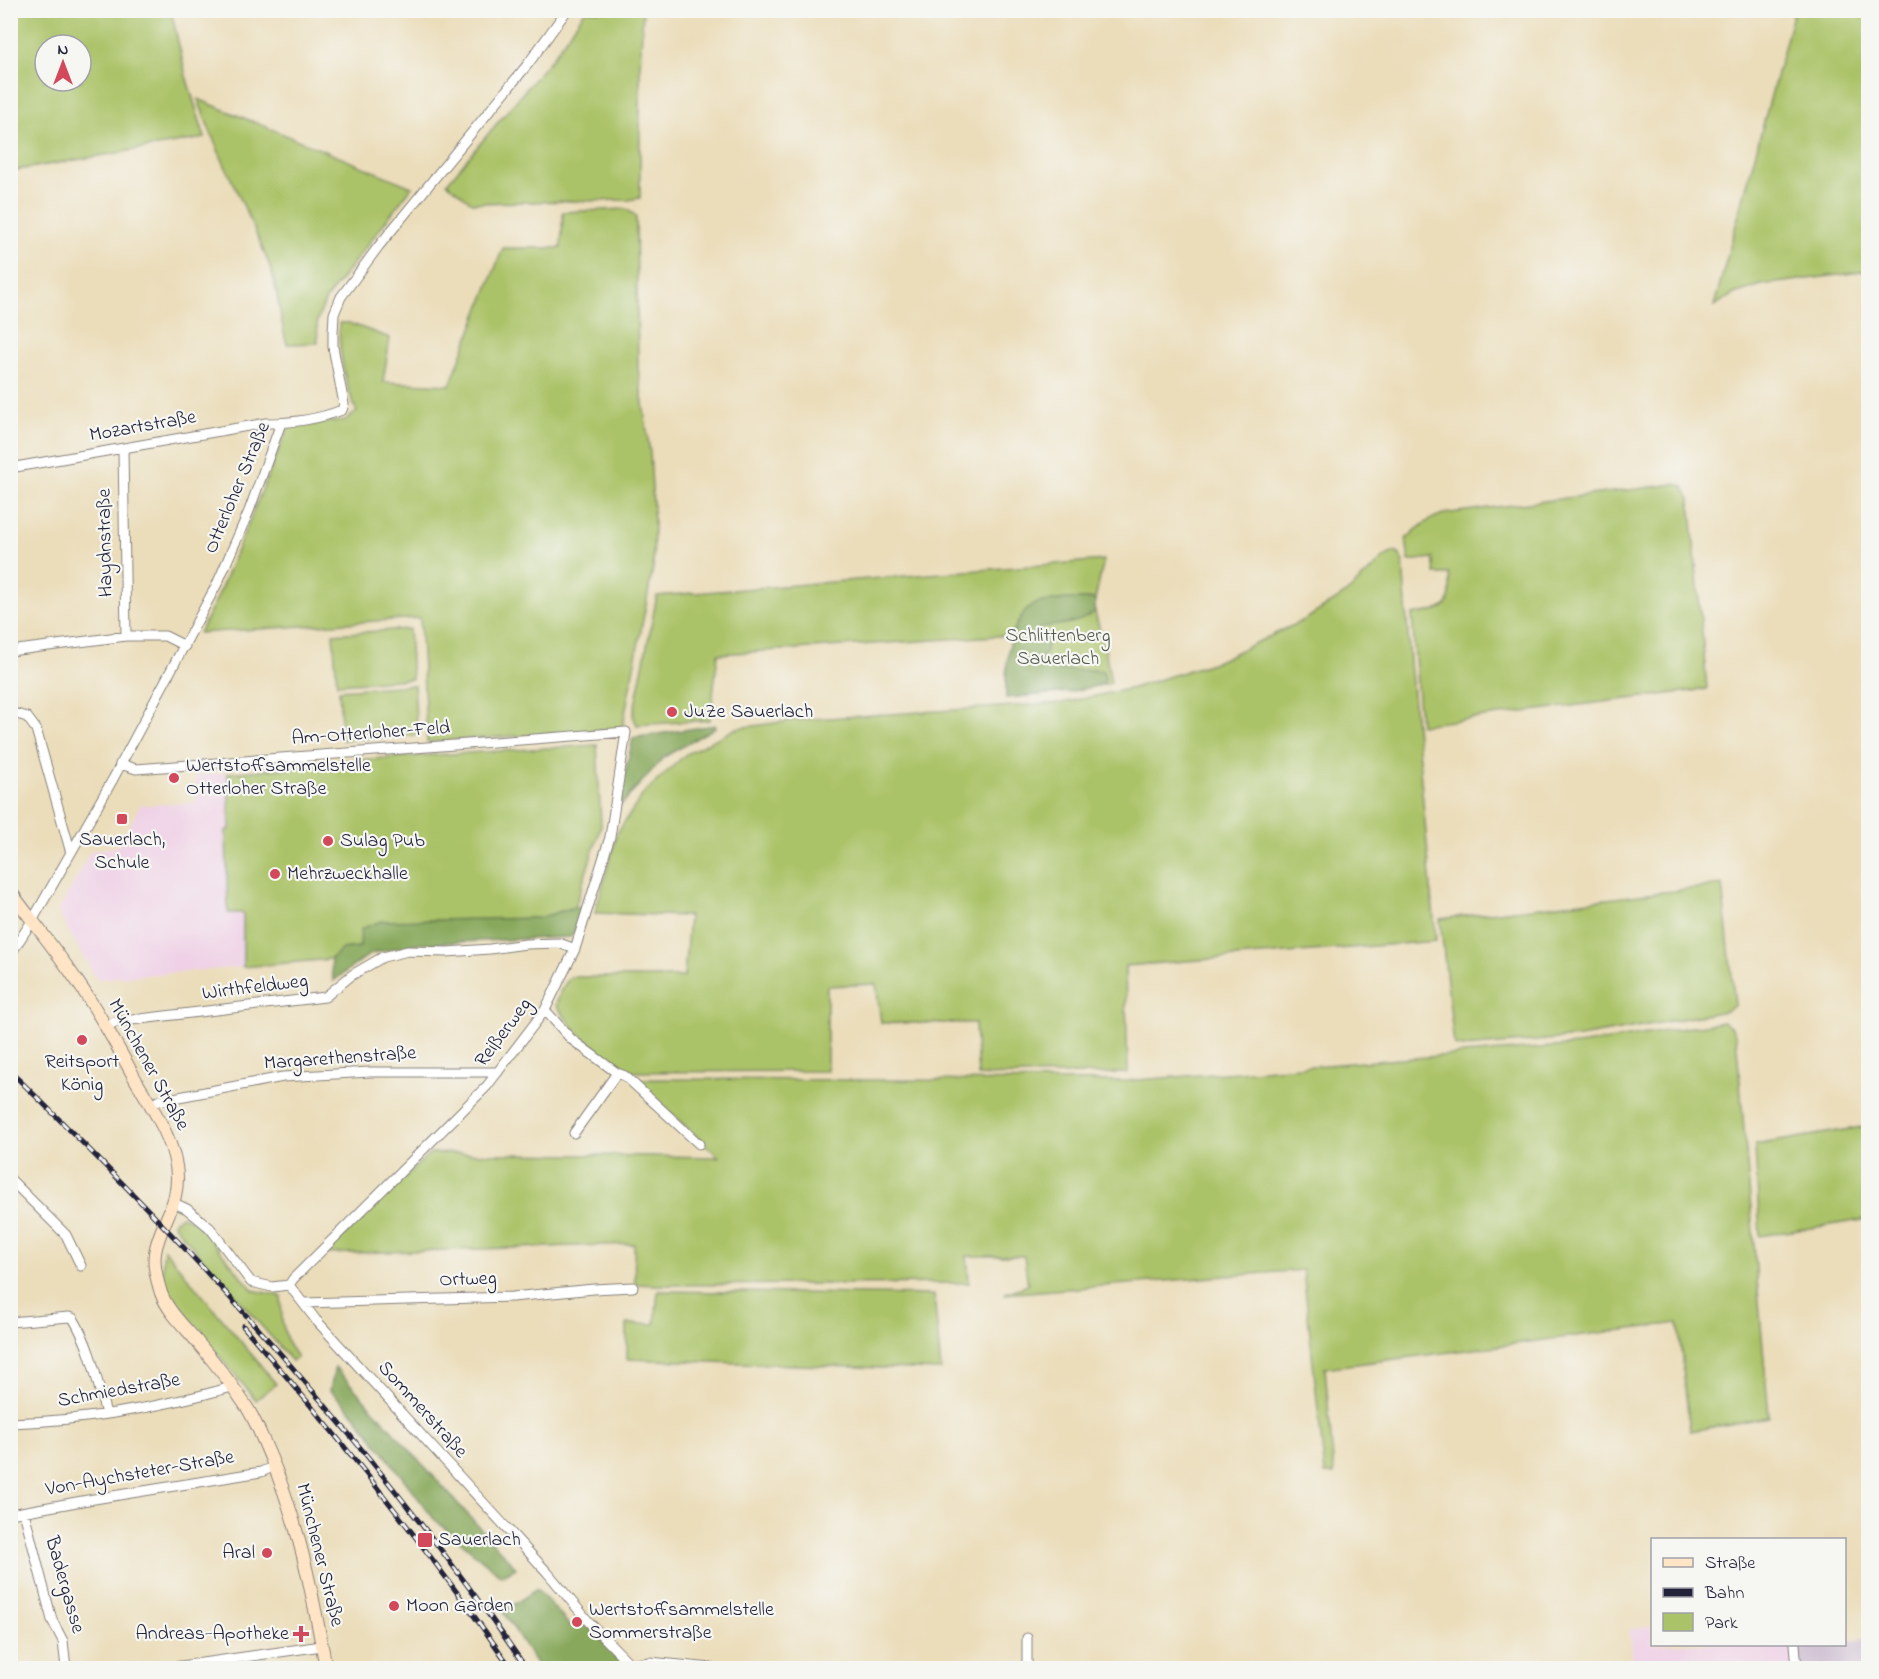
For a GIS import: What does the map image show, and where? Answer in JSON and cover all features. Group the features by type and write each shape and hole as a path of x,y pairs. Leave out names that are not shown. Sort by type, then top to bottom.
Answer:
{"main road":[{"name":"Münchener Straße","path":"10,891 72,973 106,1027 163,1127 176,1166 177,1185 174,1203 155,1255 156,1276 162,1296 174,1315 248,1410 275,1466 292,1510 309,1576 326,1668"}],"street":[{"name":"Otterloher Straße","path":"10,955 71,853 218,582 245,522 281,423 330,415 342,410 344,404 333,347 334,314 340,297 378,247 528,64 567,10"},
{"name":"Mozartstraße","path":"10,468 266,423 281,423"},
{"name":"Haydnstraße","path":"123,449 126,636"},
{"path":"10,651 126,636 165,636 184,646"},
{"path":"10,712 27,717 36,729 71,853"},
{"name":"Am-Otterloher-Feld","path":"120,764 136,769 626,732"},
{"name":"Reißerweg","path":"289,1285 498,1072 545,1011 574,948 610,837 626,732"},
{"name":"Wirthfeldweg","path":"106,1027 115,1022 325,997 352,975 383,957 408,951 447,952 559,943 574,948"},
{"path":"545,1011 572,1040 617,1073 625,1076 699,1144"},
{"name":"Margarethenstraße","path":"150,1105 158,1101 283,1077 370,1072 498,1072"},
{"path":"574,1133 617,1073"},
{"path":"10,1179 66,1235 81,1266"},
{"path":"174,1203 188,1209 210,1228 251,1282 272,1287 289,1285"},
{"name":"Sommerstraße","path":"289,1285 316,1320 632,1667"},
{"name":"Ortweg","path":"304,1303 512,1297 633,1287"},
{"path":"10,1322 73,1318 88,1345 106,1413"},
{"name":"Schmiedstraße","path":"10,1423 42,1422 106,1413 198,1396 232,1387"},
{"name":"Von-Aychsteter-Straße","path":"10,1514 261,1472 275,1466"},
{"name":"Badergasse","path":"24,1512 52,1620 63,1641 66,1668"},
{"path":"1027,1638 1027,1668"},
{"path":"167,1668 322,1646"},
{"path":"1795,1646 1797,1668"},
{"path":"632,1667 649,1662 712,1668"}],"shaded area":[{"path":"228,773 230,830 226,831 228,912 243,913 243,967 96,979 58,912 91,851 119,846 140,805 196,803 196,775"},
{"path":"1651,1627 1651,1646 1846,1646 1846,1642 1868,1639 1868,1668 1633,1668 1630,1629"},
{"path":"1868,1639 1868,1668 1800,1668 1799,1646 1846,1646 1846,1642"}],"green space":[{"path":"11,10 171,11 186,76 205,138 11,171"},
{"path":"585,11 643,11 640,68 640,198 472,203 447,183 552,58"},
{"path":"1794,11 1860,11 1868,14 1868,271 1761,285 1734,294 1714,306"},
{"path":"198,99 412,187 326,299 317,321 318,343 287,344 269,264 214,141"},
{"path":"626,209 636,216 638,368 650,453 654,522 653,568 622,729 427,742 420,618 199,633 217,598 288,428 345,420 357,412 343,368 339,323 349,323 390,338 383,382 450,385 503,248 561,248 563,212"},
{"path":"1675,484 1683,486 1690,499 1707,689 1420,725 1412,615 1445,606 1450,595 1450,586 1449,574 1435,574 1433,558 1409,561 1406,539 1410,535 1428,521 1443,514"},
{"path":"1394,552 1399,554 1403,562 1436,941 1125,966 1128,1073 978,1076 975,1023 881,1023 876,984 827,986 827,1071 625,1072 576,1032 556,1005 561,990 570,977 684,977 689,916 595,913 617,833 644,793 686,754 737,728 797,720 1062,703 1133,688 1218,661 1306,619 1345,594 1386,556"},
{"path":"1104,560 1095,599 1095,612 1111,683 1067,692 1006,698 1006,673 1012,635 718,654 710,720 637,725 633,716 657,596"},
{"name":"Schlittenberg Sauerlach","path":"1066,599 1095,599 1095,612 1074,622 1039,628 1039,633 1047,643 1040,663 1054,669 1103,671 1104,682 1101,685 1067,692 1006,698 1009,650 1021,616 1037,604"},
{"path":"409,629 412,679 337,684 333,634"},
{"path":"414,685 417,735 342,740 339,690"},
{"path":"715,725 716,727 664,757 622,804 618,805 633,738"},
{"path":"597,745 601,826 575,907 539,918 476,920 360,947 342,949 331,959 243,967 243,913 228,913 226,830 230,830 228,773 337,764 338,761"},
{"path":"1722,885 1735,1005 1726,1011 1580,1037 1464,1047 1454,1045 1440,919"},
{"path":"575,907 584,908 571,937 415,944 370,954 333,981 331,959 342,949 360,947 361,929 381,921 539,918"},
{"path":"1723,1022 1732,1028 1736,1037 1769,1417 1690,1431 1678,1323 1325,1368 1334,1474 1325,1474 1303,1270 1003,1294 1028,1285 1024,1256 967,1256 969,1283 658,1285 635,1284 634,1244 325,1254 430,1153 719,1157 634,1079 1125,1081 1578,1045"},
{"path":"1868,1126 1868,1219 1760,1236 1755,1145"},
{"path":"182,1216 196,1222 253,1290 281,1296 282,1321 288,1344 297,1357 292,1361 173,1224"},
{"path":"164,1249 276,1384 256,1400 171,1299 162,1274"},
{"path":"658,1291 934,1295 941,1370 627,1359 627,1324 655,1324"},
{"path":"335,1367 516,1568 501,1576 434,1519 355,1415 330,1390"},
{"path":"537,1589 570,1626 576,1627 583,1621 626,1668 539,1668 503,1612"}],"railway":[{"path":"10,1071 150,1211 348,1432 410,1509 526,1668"},
{"path":"243,1326 382,1494 448,1580 511,1668"}],"place":[{"name":"JuZe Sauerlach","path":"672,712"},
{"name":"Wertstoffsammelstelle Otterloher Straße","path":"174,778"},
{"name":"Sauerlach, Schule","path":"122,819"},
{"name":"Sulag Pub","path":"328,841"},
{"name":"Mehrzweckhalle","path":"275,874"},
{"name":"Reitsport König","path":"82,1040"},
{"name":"Sauerlach","path":"425,1540"},
{"name":"Aral","path":"267,1553"},
{"name":"Moon Garden","path":"394,1606"},
{"name":"Wertstoffsammelstelle Sommerstraße","path":"577,1622"},
{"name":"Andreas-Apotheke","path":"301,1634"}]}
